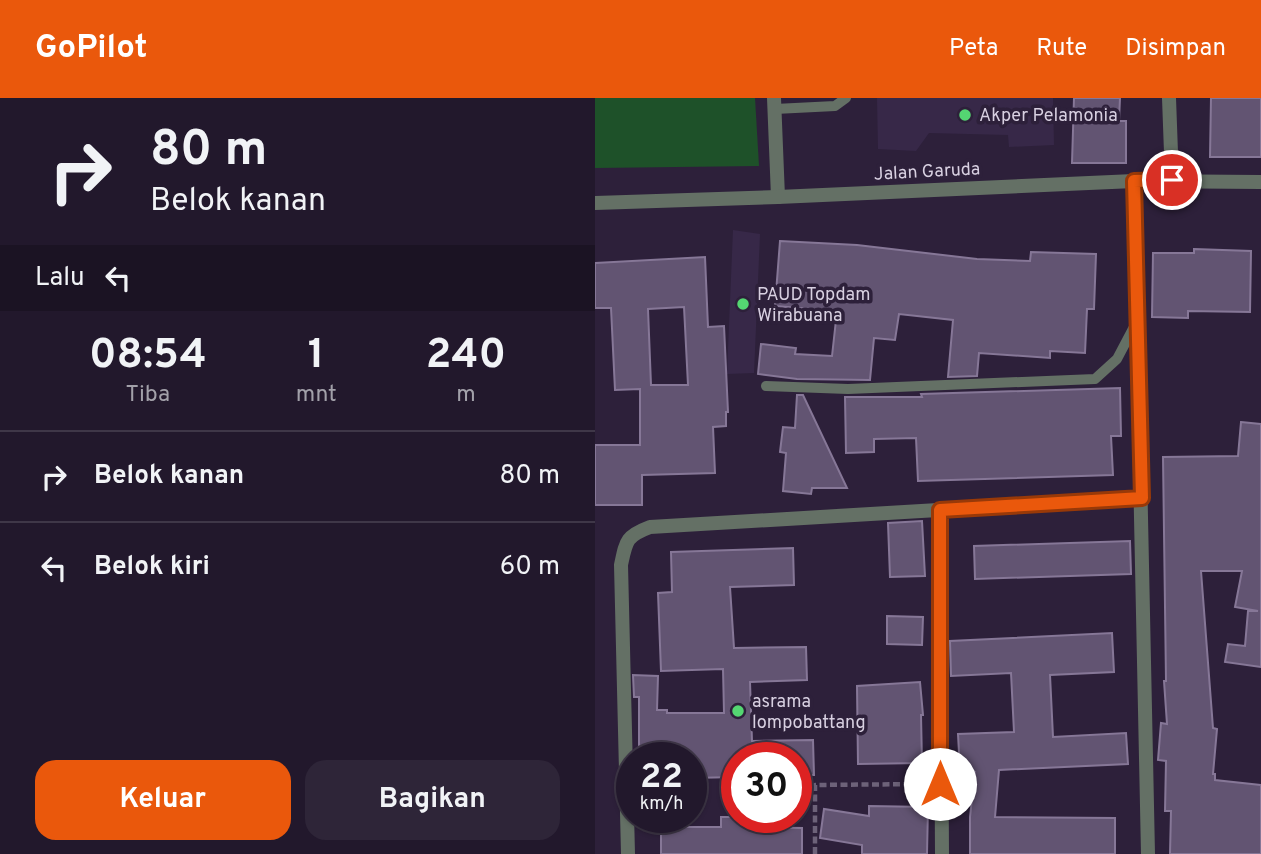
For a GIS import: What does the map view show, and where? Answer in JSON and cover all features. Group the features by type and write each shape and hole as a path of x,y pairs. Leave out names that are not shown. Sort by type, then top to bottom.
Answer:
{"street":[{"path":"1169,98 1172,180"},
{"path":"775,103 778,197"},
{"path":"1134,181 1149,854"},
{"name":"Jalan Garuda","path":"595,203 1134,181 1261,182"},
{"path":"628,854 621,565 626,540 635,533 650,527 1142,498"},
{"path":"940,510 942,854"}],"lane":[{"path":"775,103 835,106 846,98"},
{"path":"766,386 848,389 1094,379 1117,359 1137,321"}],"path":[{"path":"815,854 815,785 940,784"}],"shaded area":[{"name":"Akper Pelamonia","path":"877,98 1053,98 1054,145 1009,147 1008,135 929,133 916,151 878,149"},
{"name":"PAUD Topdam Wirabuana","path":"733,230 760,234 754,373 727,374"}],"green space":[{"path":"595,98 755,98 759,166 595,168"}],"building":[{"path":"1074,98 1120,98 1119,121 1126,121 1126,163 1072,163"},
{"path":"1211,98 1261,98 1261,157 1210,157"},
{"path":"780,241 857,245 977,259 1030,261 1031,252 1096,254 1094,309 1087,309 1085,353 1050,351 1050,358 979,353 977,376 948,377 953,320 899,314 895,340 874,338 870,380 797,379 758,374 761,344 796,348 795,354 832,356 837,311 775,306"},
{"path":"1194,249 1251,251 1250,312 1188,311 1188,318 1152,317 1153,253 1194,253"},
{"path":"705,257 708,327 724,326 728,412 726,426 713,427 715,473 642,475 642,505 595,505 595,445 640,445 640,389 615,390 611,308 595,308 595,263","holes":["684,307 688,385 651,385 648,309"]},
{"path":"1120,388 1121,436 1111,436 1113,475 918,481 916,438 874,439 874,452 846,453 845,397 922,397 921,394"},
{"path":"797,395 803,395 847,488 812,488 811,494 783,491 786,453 780,452 783,427 795,428"},
{"path":"1241,422 1261,424 1261,667 1225,662 1228,644 1245,646 1248,611 1258,611 1235,607 1242,571 1201,571 1213,728 1217,729 1213,774 1215,780 1261,785 1261,854 1170,854 1171,811 1165,811 1166,761 1158,760 1161,723 1167,724 1164,681 1163,457 1238,456"},
{"path":"922,521 925,576 890,577 888,523"},
{"path":"1130,541 1131,574 975,579 974,546"},
{"path":"793,548 794,585 730,587 734,648 806,647 807,680 750,682 752,741 813,740 814,775 812,742 721,742 721,777 707,778 707,742 639,742 639,697 634,697 633,675 658,676 657,710 667,710 667,713 724,713 723,669 661,671 658,593 672,592 671,552"},
{"path":"887,616 923,617 922,645 887,644"},
{"path":"1112,633 1114,672 1050,675 1053,737 1126,733 1128,764 999,770 995,817 1115,818 1115,854 970,854 970,817 975,772 960,772 958,734 1014,732 1011,673 951,676 950,641"},
{"path":"920,682 923,715 922,763 858,764 857,686"},
{"path":"869,806 928,807 927,854 862,854 862,845 820,838 824,809 869,816"},
{"path":"707,827 721,827 721,833 802,833 802,854 661,854 661,833 707,833"}],"place":[{"name":"Akper Pelamonia","path":"965,115"},
{"name":"PAUD Topdam Wirabuana","path":"743,304"},
{"name":"asrama lompobattang","path":"738,711"}],"route":[{"path":"940,784 940,510 1142,498 1134,181 1172,180"}]}
